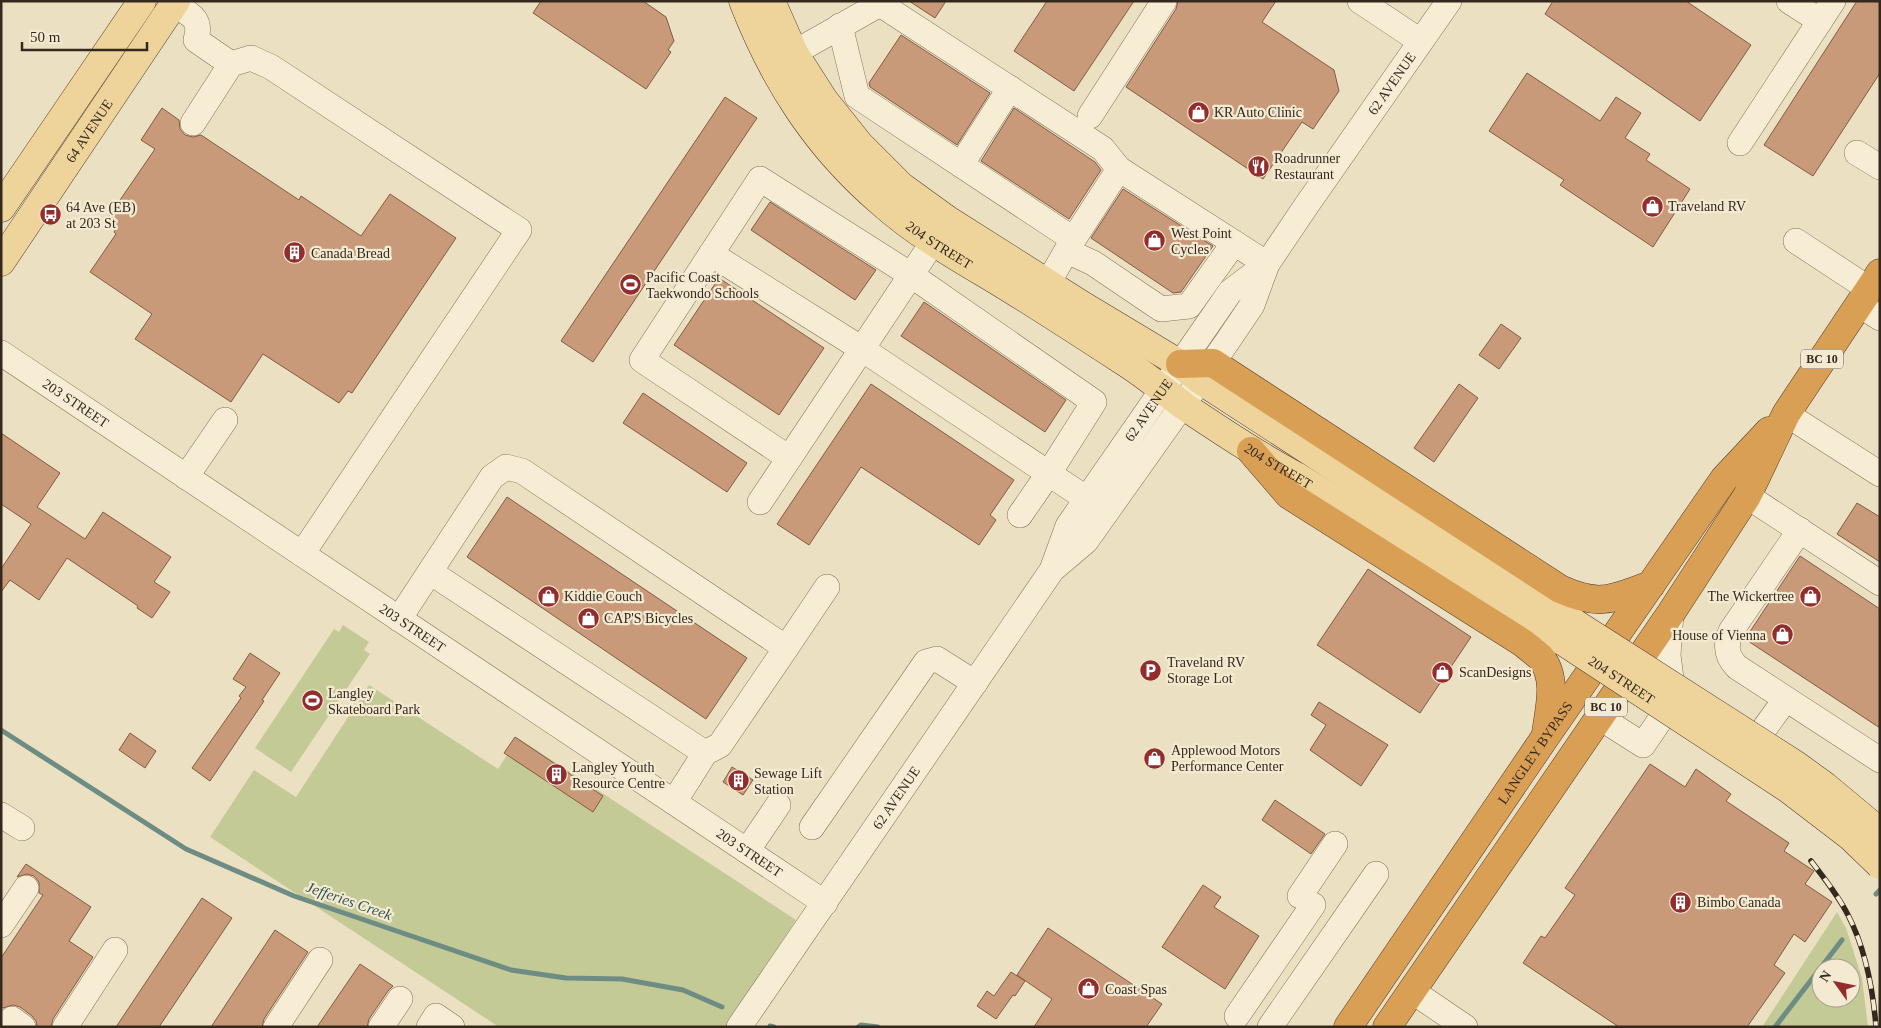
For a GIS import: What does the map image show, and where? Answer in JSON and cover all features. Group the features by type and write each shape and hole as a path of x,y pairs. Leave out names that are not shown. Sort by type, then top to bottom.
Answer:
{"highway":[{"name":"LANGLEY BYPASS","path":"1348,1027 1546,736 1724,480 1786,414 1872,296"},
{"path":"1197,369 1560,589 1577,597 1595,601 1610,600 1651,584"},
{"name":"LANGLEY BYPASS","path":"1387,1027 1671,613 1748,496 1786,414"},
{"path":"1251,451 1289,495 1523,642 1542,659 1549,675 1551,696 1546,736"}],"main road":[{"path":"1,208 142,1"},
{"name":"204 STREET","path":"743,1 783,59 824,100 860,145 901,186 940,231 1000,282 1140,372 1251,451 1570,633 1796,765 1825,786 1880,832"},
{"name":"204 STREET","path":"771,1 783,59"},
{"name":"64 AVENUE","path":"1,262 175,3"},
{"path":"100,63 109,81 106,108"},
{"name":"204 STREET","path":"940,231 1048,283 1197,369 1787,788 1850,837 1880,865"}],"street":[{"path":"1090,116 1164,1"},
{"path":"1360,1 1420,41"},
{"name":"62 AVENUE","path":"739,1027 1052,570 1068,526 1086,499 1252,305 1267,264 1449,1"},
{"path":"1740,143 1826,11 1789,1"},
{"path":"175,3 196,18 199,30 196,40 231,64"},
{"path":"783,59 880,4 1103,149 1119,169 1267,264"},
{"path":"840,26 857,96 961,165 1093,263 1161,309 1189,306 1234,243"},
{"path":"192,123 231,64 250,58 271,67 518,230 302,554"},
{"path":"961,165 1010,88"},
{"path":"1857,153 1880,168"},
{"path":"1048,283 1119,169"},
{"path":"789,458 642,360 760,179 911,275 1094,402 1020,515"},
{"path":"760,502 940,231"},
{"path":"1796,241 1872,296"},
{"path":"711,254 862,348 1086,499"},
{"name":"203 STREET","path":"1,353 825,903"},
{"name":"62 AVENUE","path":"1052,570 1086,541 1173,397"},
{"path":"1786,414 1880,474"},
{"path":"186,478 225,420"},
{"path":"399,619 492,477 506,467 522,471 786,648"},
{"path":"1748,496 1880,583"},
{"path":"1800,530 1731,631 1726,646 1731,661 1785,700 1880,760"},
{"path":"430,572 705,753"},
{"path":"674,802 705,753 720,745 827,587"},
{"path":"1600,717 1643,745 1673,701 1668,655 1671,613"},
{"path":"812,827 926,662 937,659 975,683"},
{"path":"1673,701 1748,751 1785,700"},
{"path":"747,852 778,805"},
{"path":"1,814 22,828"},
{"path":"1237,1016 1307,900 1335,844"},
{"path":"1270,1027 1376,874"},
{"path":"1,925 26,888"},
{"path":"65,1027 115,950"},
{"path":"276,1027 320,960"},
{"path":"1412,991 1465,1027"},
{"path":"381,1027 400,999"},
{"path":"429,1027 436,1016 452,1027"}],"green space":[{"name":"Langley Skateboard Park","path":"343,625 369,642 364,650 370,654 291,772 255,748 334,629 339,632"},
{"path":"369,685 498,769 518,738 796,920 726,1027 499,1027 210,837 254,770 296,797"},
{"path":"1837,912 1846,928 1856,958 1811,958 1811,1008 1861,1008 1861,975 1868,1027 1762,1027"}],"building":[{"path":"541,1 643,1 666,17 674,41 668,50 671,52 646,89 533,13"},
{"path":"909,1 946,1 935,18"},
{"path":"1047,1 1134,1 1074,91 1014,51"},
{"path":"1178,1 1276,1 1262,22 1334,70 1339,91 1313,129 1302,122 1263,179 1126,87 1176,9"},
{"path":"1553,1 1686,1 1751,45 1700,121 1545,14"},
{"path":"1857,1 1880,1 1880,73 1813,176 1764,145"},
{"path":"901,35 990,93 957,145 870,87 869,83"},
{"path":"1527,73 1600,121 1616,97 1641,113 1625,138 1650,154 1646,160 1690,189 1653,247 1560,185 1564,180 1489,131"},
{"path":"725,97 757,118 593,362 561,341"},
{"name":"Canada Bread","path":"162,108 179,120 180,129 185,135 193,137 201,135 299,200 301,196 361,236 390,194 456,238 352,393 348,391 339,403 263,354 231,402 135,339 152,314 90,272 116,234 114,232 117,226 107,219 155,149 141,140"},
{"path":"1014,108 1095,162 1101,170 1069,219 981,161"},
{"path":"1123,189 1213,246 1181,292 1173,293 1091,238"},
{"path":"770,202 876,270 855,300 751,230"},
{"path":"719,278 824,348 779,415 674,345"},
{"path":"924,302 1066,400 1045,432 901,336"},
{"path":"1501,324 1521,338 1499,369 1479,355"},
{"path":"871,384 1014,480 990,515 996,520 979,545 861,467 809,545 777,524"},
{"path":"1459,384 1478,398 1434,462 1414,448"},
{"path":"643,393 747,463 727,492 623,423"},
{"path":"1,433 60,473 37,507 85,539 103,512 171,557 154,582 170,592 152,618 137,608 138,606 67,558 39,600 10,580 1,592 1,569 31,524 1,504"},
{"path":"507,497 747,658 706,719 467,557"},
{"path":"1857,503 1880,517 1880,562 1837,534"},
{"path":"1800,556 1880,609 1880,728 1745,639"},
{"path":"1368,569 1471,637 1420,713 1317,645"},
{"path":"250,653 280,673 262,700 264,701 210,781 192,768 241,698 239,696 246,687 233,679"},
{"path":"1319,702 1388,745 1361,786 1310,750 1326,725 1311,715"},
{"path":"130,733 156,751 145,768 119,750"},
{"name":"Langley Youth Resource Centre","path":"515,737 603,796 593,812 504,753"},
{"name":"Bimbo Canada","path":"1650,764 1685,787 1696,769 1731,794 1726,801 1789,843 1784,851 1814,871 1805,884 1832,902 1805,942 1794,934 1774,965 1785,973 1747,1027 1619,1027 1523,963 1541,936 1545,938 1575,895 1565,888"},
{"name":"Sewage Lift Station","path":"732,767 753,780 743,795 723,782"},
{"path":"1275,800 1325,834 1311,854 1262,820"},
{"path":"26,864 91,907 69,941 93,957 53,1019 51,1027 37,1027 36,1021 32,1016 20,1007 13,1005 1,1007 1,958 43,895 39,893 39,882 34,876 27,874 17,877"},
{"path":"1203,885 1221,897 1214,907 1259,936 1225,989 1162,947"},
{"path":"202,898 232,918 159,1027 116,1027"},
{"name":"Coast Spas","path":"1048,928 1162,1004 1146,1027 1034,1027 1052,999 1017,975"},
{"path":"275,930 308,952 264,1019 262,1027 211,1027"},
{"path":"360,964 393,986 369,1019 367,1027 317,1027"},
{"path":"1011,972 1025,981 996,1019 977,1006 987,991 994,996"}],"waterway":[{"name":"Jefferies Creek","path":"1,730 186,849 294,896 511,970 566,978 622,979 683,990 722,1007"},
{"path":"1876,894 1880,890"},
{"path":"1775,1027 1842,940"},
{"name":"Jefferies Creek","path":"858,1027 861,1025 878,1027"},
{"name":"Jefferies Creek","path":"770,1026 774,1027"}],"railway":[{"path":"1811,861 1840,901 1854,928 1864,955 1873,998 1876,1027"}],"place":[{"name":"KR Auto Clinic","path":"1198,112"},
{"name":"Roadrunner Restaurant","path":"1258,166"},
{"name":"Traveland RV","path":"1652,206"},
{"name":"64 Ave (EB) at 203 St","path":"50,215"},
{"name":"West Point Cycles","path":"1155,241"},
{"name":"Canada Bread","path":"295,253"},
{"name":"Pacific Coast Taekwondo Schools","path":"630,285"},
{"name":"Kiddie Couch","path":"548,596"},
{"name":"The Wickertree","path":"1810,596"},
{"name":"CAP'S Bicycles","path":"588,618"},
{"name":"House of Vienna","path":"1782,635"},
{"name":"Traveland RV Storage Lot","path":"1151,670"},
{"name":"ScanDesigns","path":"1443,672"},
{"name":"Langley Skateboard Park","path":"312,701"},
{"name":"Applewood Motors Performance Center","path":"1155,758"},
{"name":"Langley Youth Resource Centre","path":"556,775"},
{"name":"Sewage Lift Station","path":"738,781"},
{"name":"Bimbo Canada","path":"1681,902"},
{"name":"Coast Spas","path":"1089,989"}]}
